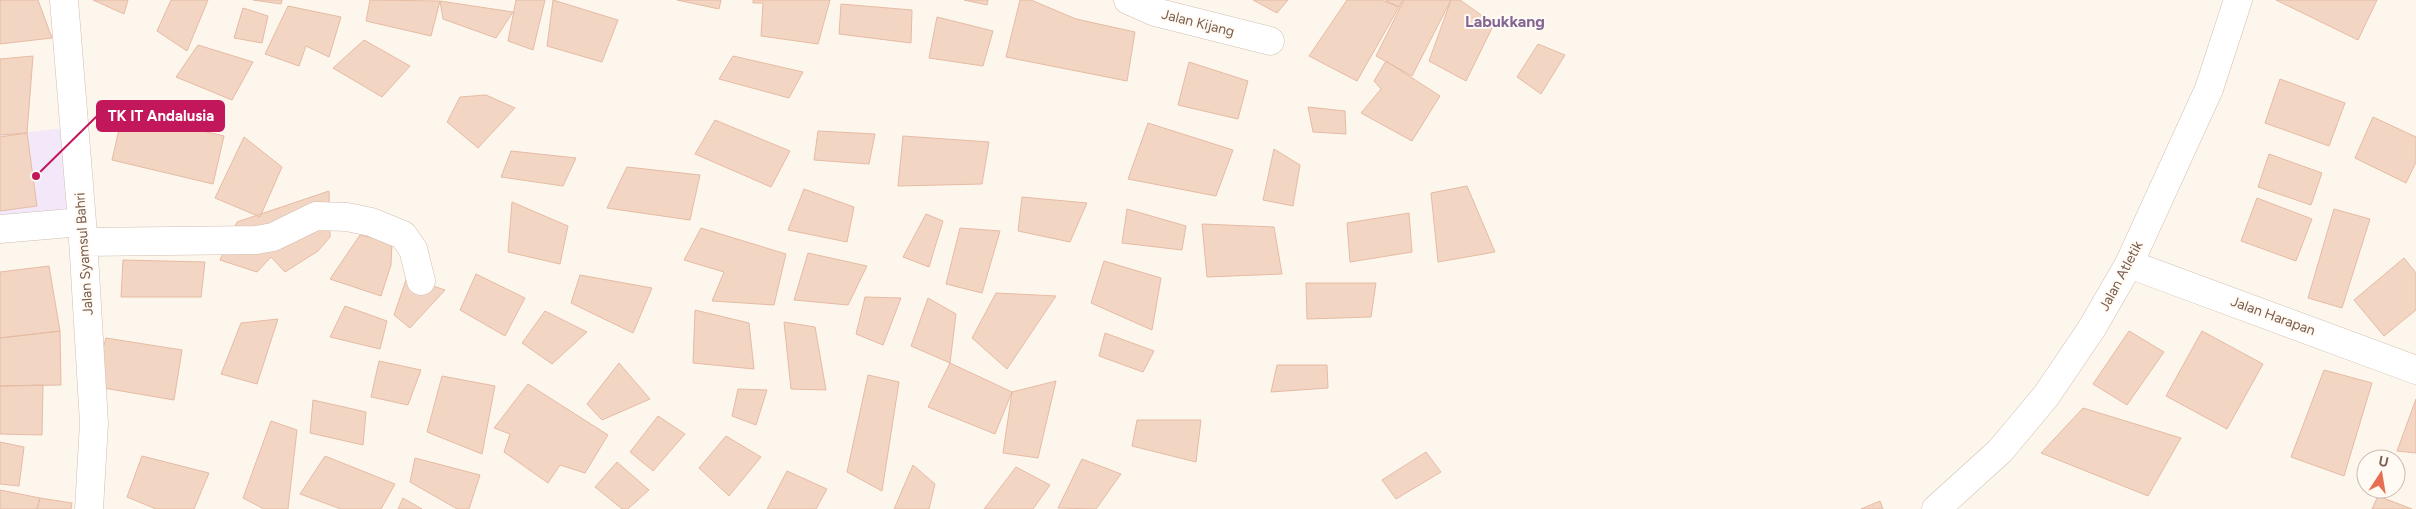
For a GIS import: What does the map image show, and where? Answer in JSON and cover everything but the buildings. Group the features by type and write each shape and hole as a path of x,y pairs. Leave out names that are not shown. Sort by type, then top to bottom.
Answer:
{"street":[{"name":"Jalan Syamsul Bahri","path":"64,0 83,232 94,423 89,509"},
{"name":"Jalan Kijang","path":"1128,0 1155,12 1270,41"},
{"name":"Jalan Atletik","path":"1936,509 2000,451 2046,396 2092,328 2129,264 2209,89 2238,0"},
{"path":"0,229 256,240 273,237 316,216 347,217 371,222 403,235 413,249 421,281"},
{"name":"Jalan Harapan","path":"2129,264 2416,370"}],"shaded area":[{"path":"66,128 75,216 0,222 0,135"}],"place":[{"name":"TK IT Andalusia","path":"36,176"}],"district":[{"name":"Labukkang","path":"1505,21"}]}
